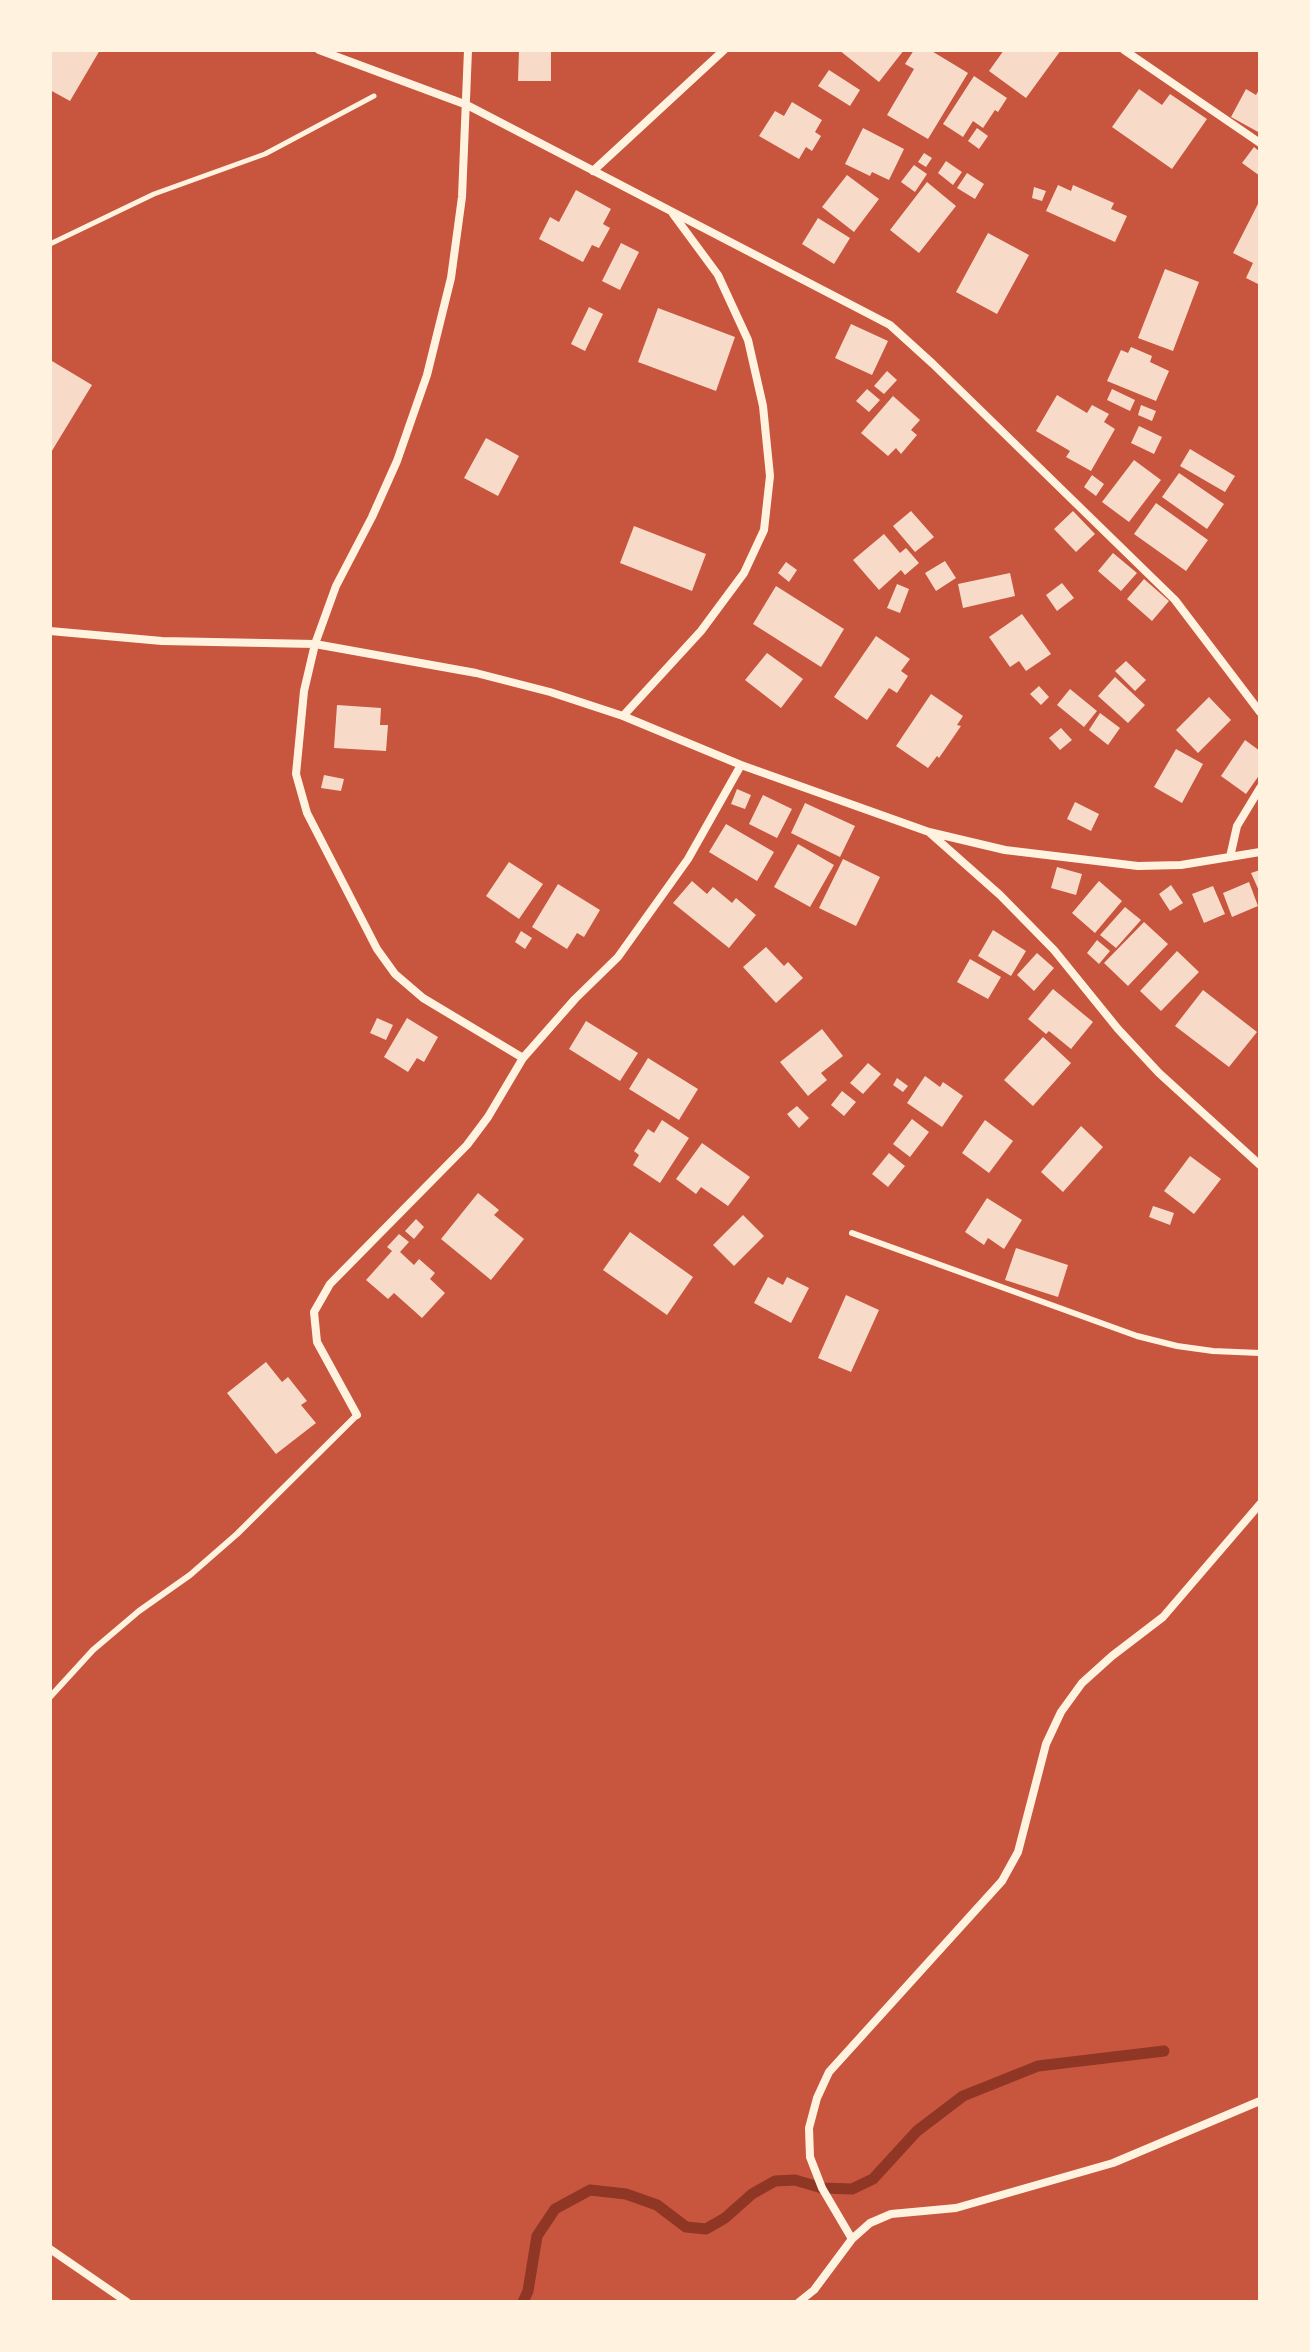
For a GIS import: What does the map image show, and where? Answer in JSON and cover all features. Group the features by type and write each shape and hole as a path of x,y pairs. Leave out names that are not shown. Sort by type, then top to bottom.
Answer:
{"street":[{"path":"319,50 467,105 890,325 1175,600 1260,712"},
{"path":"468,50 462,197 451,278 427,375 397,461 336,586 315,644 304,691 296,774 307,813 377,949 395,974 423,998 523,1058"},
{"path":"593,171 724,50"},
{"path":"1124,50 1260,143"},
{"path":"623,716 701,631 744,573 764,530 770,476 763,406 748,340 718,275 672,212"},
{"path":"50,631 162,641 315,644 476,673 550,692 623,716 741,765 929,832 1005,850 1138,866 1181,865 1260,852"},
{"path":"357,1415 317,1342 314,1312 330,1284 467,1145 488,1117 523,1058 575,999 618,957 688,859 741,765"},
{"path":"1230,857 1237,826 1260,788"},
{"path":"929,832 1000,895 1054,950 1118,1029 1159,1073 1260,1165"},
{"path":"852,2239 822,2188 810,2157 809,2128 817,2098 829,2072 1002,1881 1018,1852 1046,1744 1061,1712 1082,1683 1163,1617 1260,1504"},
{"path":"799,2302 814,2290 852,2239 870,2223 891,2214 956,2208 1113,2163 1260,2101"},
{"path":"50,2249 127,2302"}],"lane":[{"path":"852,1233 1137,1336 1213,1351 1260,1353"},
{"path":"50,1697 93,1650 139,1611 190,1575 237,1534 357,1415"}],"path":[{"path":"50,244 154,194 265,154 400,82"}],"building":[{"path":"50,50 100,50 70,101 50,90"},
{"path":"519,50 551,50 551,81 518,81"},
{"path":"839,50 904,50 879,82"},
{"path":"914,50 930,50 968,73 928,139 887,115 914,69 905,64"},
{"path":"1004,50 1061,50 1026,98 989,71"},
{"path":"829,70 860,90 850,106 818,86"},
{"path":"974,76 1007,98 983,128 973,121 963,137 943,124"},
{"path":"1260,88 1260,133 1231,117 1246,89 1256,95"},
{"path":"1139,89 1162,105 1170,94 1207,119 1172,169 1112,127"},
{"path":"792,102 822,120 815,132 821,136 812,151 806,147 799,159 759,136 775,111 784,116"},
{"path":"863,128 904,149 889,180 872,172 870,176 845,164"},
{"path":"977,128 988,136 979,149 968,141"},
{"path":"1254,147 1260,152 1260,176 1242,163"},
{"path":"924,153 932,158 926,167 918,162"},
{"path":"946,161 962,172 953,185 938,173"},
{"path":"914,165 927,174 915,192 901,182"},
{"path":"967,173 984,184 975,199 957,188"},
{"path":"847,175 879,199 854,232 822,207"},
{"path":"927,182 956,206 919,253 890,230"},
{"path":"1058,185 1071,191 1073,185 1114,203 1111,209 1127,216 1115,242 1046,211"},
{"path":"1034,187 1046,191 1042,201 1032,198"},
{"path":"576,190 611,209 603,224 610,228 599,248 592,245 583,262 539,239 550,217 559,222"},
{"path":"1260,200 1260,285 1246,278 1253,263 1233,253"},
{"path":"818,218 850,238 834,264 802,244"},
{"path":"988,233 1029,255 997,314 956,292"},
{"path":"621,243 639,252 620,290 602,281"},
{"path":"1165,269 1199,282 1173,351 1138,338"},
{"path":"589,307 603,314 585,351 571,344"},
{"path":"658,308 735,337 716,391 638,362"},
{"path":"851,324 888,341 872,375 835,358"},
{"path":"1131,347 1152,356 1150,362 1169,371 1156,401 1107,381 1121,350 1128,353"},
{"path":"52,361 92,385 50,454 50,364"},
{"path":"887,371 897,380 884,394 874,386"},
{"path":"867,389 880,400 869,412 856,401"},
{"path":"1112,389 1135,400 1130,411 1107,400"},
{"path":"1057,395 1087,413 1092,405 1109,414 1104,422 1115,429 1091,471 1066,457 1070,451 1036,431"},
{"path":"893,396 920,420 911,430 917,435 901,454 896,448 888,456 861,433"},
{"path":"1141,405 1156,411 1152,421 1138,415"},
{"path":"1139,426 1162,437 1154,454 1131,443"},
{"path":"486,438 519,456 498,496 464,478"},
{"path":"1190,449 1235,476 1225,492 1180,466"},
{"path":"1134,460 1161,480 1129,522 1102,502"},
{"path":"1179,473 1224,504 1207,529 1162,497"},
{"path":"1092,475 1104,484 1096,496 1084,487"},
{"path":"1156,503 1208,540 1186,571 1134,534"},
{"path":"911,511 934,537 915,552 893,526"},
{"path":"1073,511 1095,534 1076,552 1054,529"},
{"path":"634,526 706,554 692,591 620,563"},
{"path":"884,534 900,553 906,548 919,563 905,575 901,570 879,590 853,560"},
{"path":"1113,553 1137,573 1121,591 1098,571"},
{"path":"945,561 956,578 936,591 925,573"},
{"path":"786,562 797,570 789,582 778,573"},
{"path":"1010,573 1015,596 963,608 958,584"},
{"path":"1144,579 1169,601 1152,621 1127,599"},
{"path":"1062,583 1074,598 1057,611 1046,595"},
{"path":"897,584 909,589 900,613 887,608"},
{"path":"776,586 844,629 821,667 753,624"},
{"path":"1022,614 1051,654 1026,671 1019,661 1010,667 989,637"},
{"path":"876,636 910,659 901,671 908,676 897,693 889,688 867,720 834,697"},
{"path":"767,653 803,679 781,708 745,680"},
{"path":"1126,661 1146,680 1135,691 1115,671"},
{"path":"1115,677 1145,705 1128,723 1098,696"},
{"path":"1039,686 1049,697 1041,705 1030,694"},
{"path":"1070,689 1097,711 1084,727 1057,705"},
{"path":"931,694 963,716 957,725 961,726 939,758 937,756 928,768 896,746"},
{"path":"1209,697 1231,720 1198,753 1176,730"},
{"path":"337,705 381,708 380,725 388,725 386,751 334,748"},
{"path":"1100,713 1120,728 1108,745 1089,730"},
{"path":"1061,728 1072,740 1060,750 1049,738"},
{"path":"1245,740 1260,751 1260,774 1246,794 1221,776"},
{"path":"1176,749 1203,764 1182,803 1154,787"},
{"path":"324,775 344,779 341,791 321,788"},
{"path":"737,789 751,795 745,809 731,804"},
{"path":"763,795 792,809 777,838 749,824"},
{"path":"1075,802 1099,814 1091,831 1067,819"},
{"path":"805,803 855,826 840,857 791,833"},
{"path":"726,824 774,852 757,881 709,852"},
{"path":"798,844 834,865 810,907 774,887"},
{"path":"843,859 880,877 856,926 819,908"},
{"path":"509,862 543,884 519,919 486,896"},
{"path":"1057,867 1082,874 1076,895 1051,888"},
{"path":"1260,870 1260,893 1251,873"},
{"path":"692,881 707,894 713,887 732,903 736,898 756,915 729,948 673,903"},
{"path":"1099,881 1122,901 1095,933 1072,913"},
{"path":"1249,882 1258,906 1232,917 1223,893"},
{"path":"558,884 600,910 584,937 577,933 567,949 532,927"},
{"path":"1171,885 1183,903 1170,911 1159,894"},
{"path":"1213,886 1225,914 1204,923 1192,894"},
{"path":"1125,907 1141,920 1116,948 1100,935"},
{"path":"1144,922 1168,944 1128,986 1104,963"},
{"path":"993,930 1026,951 1011,976 978,956"},
{"path":"521,931 532,938 525,949 515,942"},
{"path":"1097,940 1110,951 1099,964 1087,953"},
{"path":"766,947 784,966 788,962 803,978 776,1003 743,967"},
{"path":"1177,951 1199,972 1161,1011 1140,991"},
{"path":"1037,953 1054,968 1034,991 1017,975"},
{"path":"970,959 1001,977 988,999 957,982"},
{"path":"1053,989 1093,1022 1071,1049 1028,1019"},
{"path":"1203,990 1257,1032 1229,1067 1175,1026"},
{"path":"377,1018 393,1025 386,1040 370,1033"},
{"path":"407,1018 438,1037 424,1062 417,1058 408,1072 384,1057"},
{"path":"586,1021 638,1053 620,1081 569,1049"},
{"path":"822,1029 843,1056 821,1073 827,1080 808,1096 780,1062"},
{"path":"1043,1037 1071,1063 1033,1106 1004,1080"},
{"path":"648,1058 698,1089 679,1120 629,1089"},
{"path":"868,1063 881,1074 863,1094 850,1083"},
{"path":"925,1076 940,1087 943,1082 963,1096 942,1127 907,1103"},
{"path":"897,1078 908,1086 903,1092 893,1085"},
{"path":"842,1091 856,1102 844,1116 831,1105"},
{"path":"797,1106 809,1118 799,1128 787,1114"},
{"path":"912,1119 929,1132 910,1157 893,1144"},
{"path":"662,1120 689,1138 660,1183 633,1165 639,1155 634,1151 648,1129 654,1133"},
{"path":"985,1120 1013,1141 989,1173 962,1153"},
{"path":"1081,1126 1103,1147 1063,1192 1041,1172"},
{"path":"702,1143 750,1177 728,1206 701,1187 696,1194 676,1179"},
{"path":"889,1153 905,1166 888,1187 872,1174"},
{"path":"1190,1156 1221,1179 1194,1214 1164,1191"},
{"path":"478,1193 499,1210 494,1215 524,1239 491,1280 441,1239"},
{"path":"987,1198 1022,1220 1004,1249 988,1238 984,1245 965,1232"},
{"path":"1153,1206 1174,1213 1170,1225 1149,1217"},
{"path":"743,1215 764,1236 734,1266 713,1245"},
{"path":"416,1219 424,1227 414,1239 405,1231"},
{"path":"630,1232 693,1277 667,1315 603,1270"},
{"path":"399,1234 409,1242 400,1252 414,1265 419,1259 435,1273 430,1279 445,1293 422,1318 394,1293 388,1299 366,1280 392,1251 387,1247"},
{"path":"1016,1248 1068,1265 1058,1297 1005,1280"},
{"path":"768,1277 783,1285 787,1277 809,1288 791,1323 754,1303"},
{"path":"846,1295 879,1310 851,1372 818,1358"},
{"path":"266,1362 282,1382 288,1377 307,1401 301,1405 316,1423 276,1454 227,1393"}],"waterway":[{"path":"523,2302 528,2291 537,2236 555,2209 590,2190 626,2194 657,2205 686,2227 706,2229 725,2218 752,2194 775,2181 795,2180 822,2188 852,2189 873,2179 917,2131 963,2096 1038,2066 1164,2051"}]}
